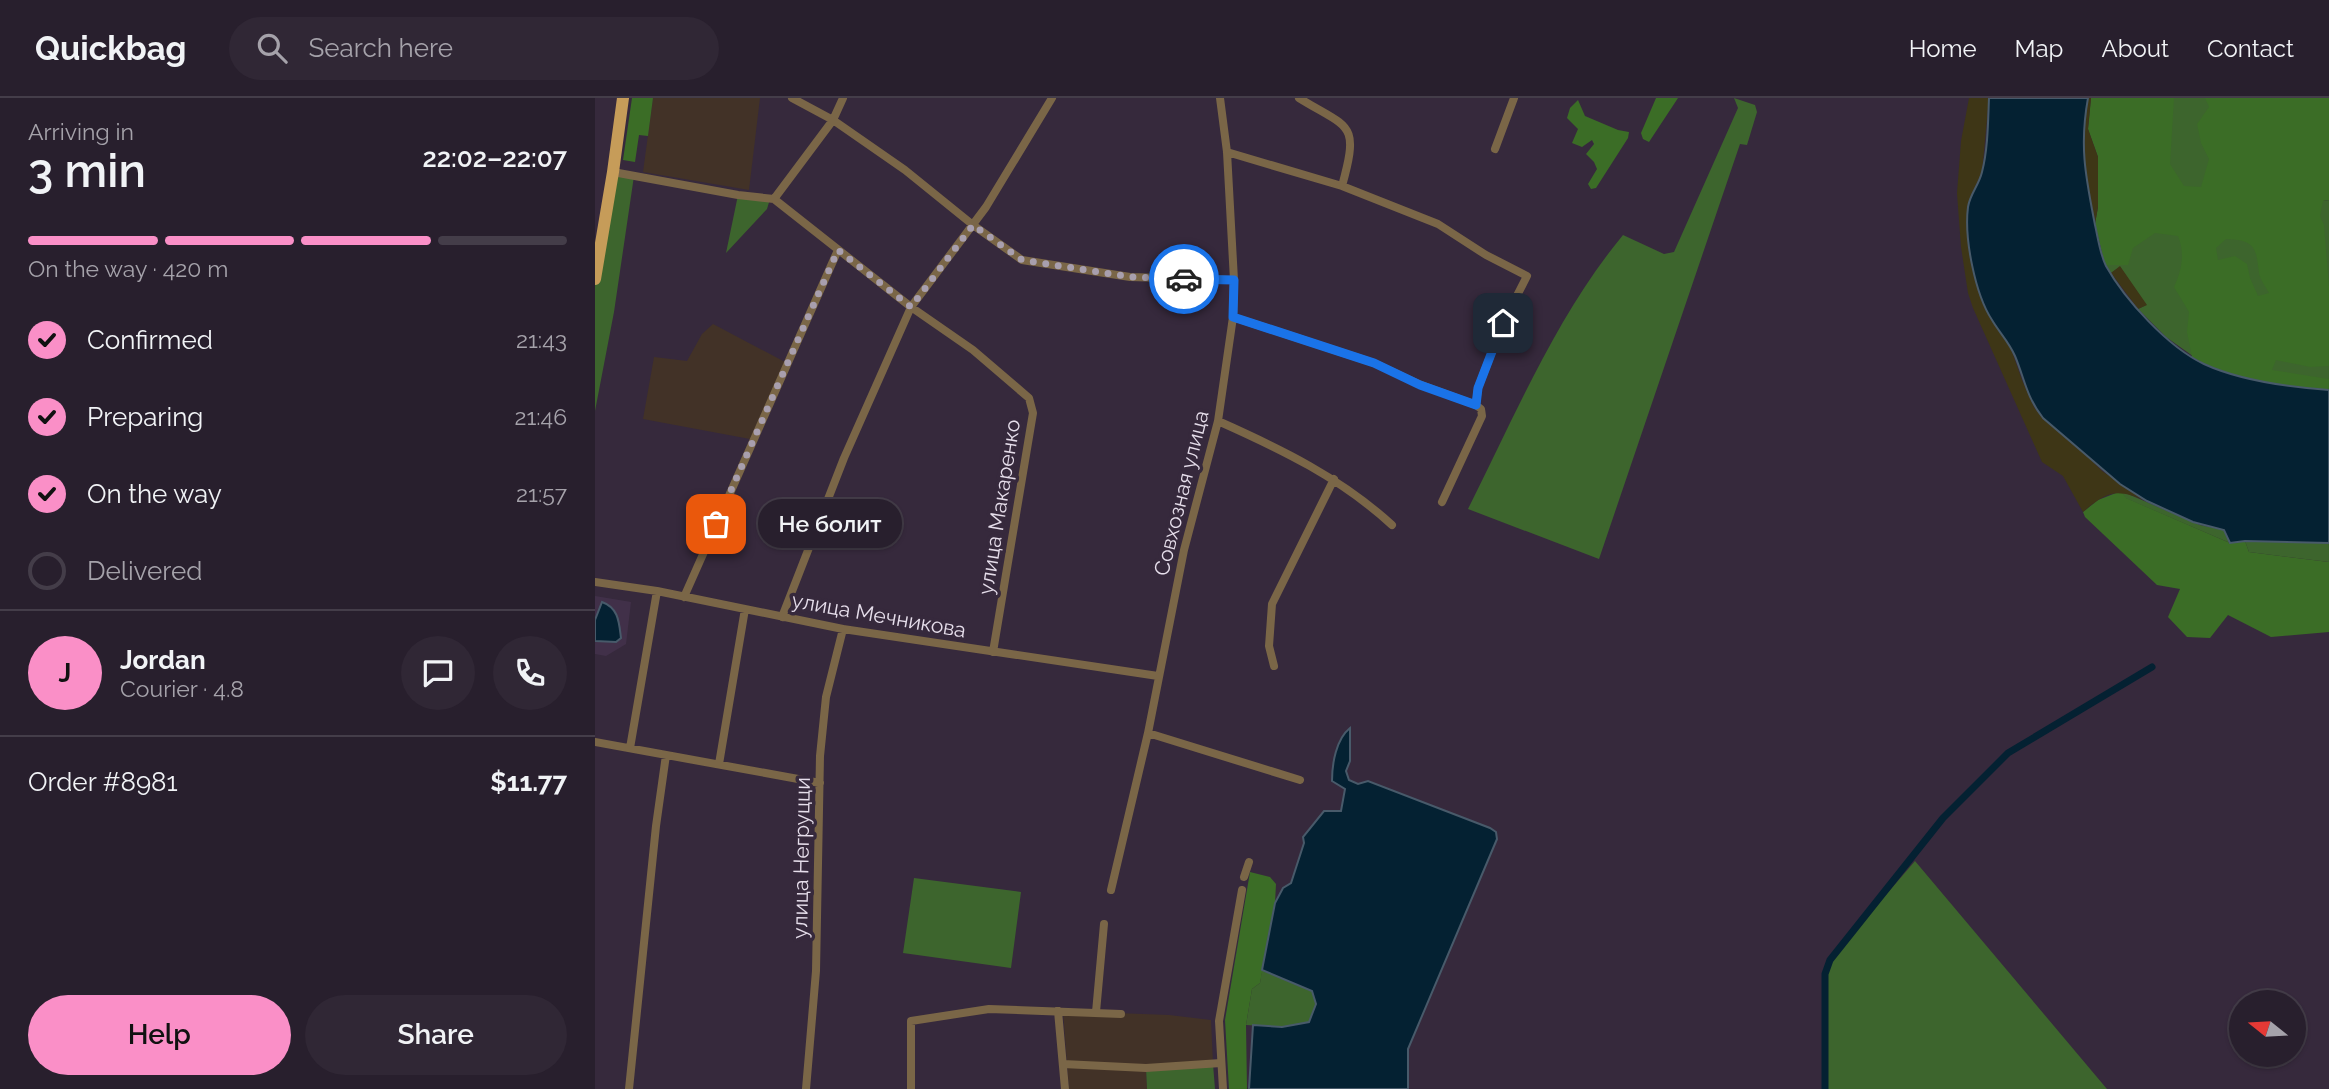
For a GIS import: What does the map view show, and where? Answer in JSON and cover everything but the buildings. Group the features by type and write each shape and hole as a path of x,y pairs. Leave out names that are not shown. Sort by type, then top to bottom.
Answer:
{"main road":[{"path":"595,279 614,172 623,98"}],"street":[{"path":"792,98 833,120 905,170 973,225 1022,260 1131,277 1234,280"},
{"path":"614,172 774,199 833,120 843,98"},
{"path":"782,617 844,458 911,307 973,225 1052,98"},
{"name":"Совхозная улица","path":"1111,890 1148,733 1184,550 1218,421 1233,317 1234,280 1227,152 1220,98"},
{"path":"1299,98 1348,129 1352,140 1342,186"},
{"path":"1495,149 1514,98"},
{"path":"1227,152 1342,186 1438,224 1486,255 1527,276 1503,323 1478,388 1476,405"},
{"name":"улица Макаренко","path":"774,199 911,307 973,350 1029,398 1033,413 993,652"},
{"path":"684,597 838,250"},
{"path":"1233,317 1374,363 1481,409 1482,416 1442,502"},
{"path":"1218,421 1274,446 1334,479 1392,525"},
{"path":"1274,666 1269,646 1272,604 1334,479"},
{"name":"улица Мечникова","path":"595,582 657,591 843,629 1159,676"},
{"path":"630,748 657,591"},
{"path":"719,764 745,610"},
{"name":"улица Негруцци","path":"806,1089 816,971 820,783 826,697 843,629"},
{"path":"1148,733 1300,780"},
{"path":"595,742 820,783"},
{"path":"629,1089 656,826 666,755"},
{"path":"1244,877 1249,862"},
{"path":"1223,1089 1219,1021 1242,890"},
{"path":"1096,1012 1104,924"},
{"path":"911,1089 911,1021 989,1009 1121,1014"},
{"path":"1058,1011 1065,1089"},
{"path":"1063,1064 1146,1068 1221,1063"}],"shaded area":[{"path":"653,98 760,98 749,190 643,172"},
{"path":"713,324 785,362 750,439 643,419 654,357 687,361 702,334"},
{"path":"595,596 631,602 626,644 606,656 595,654"},
{"path":"1063,1011 1169,1015 1211,1020 1213,1064 1146,1068 1147,1089 1069,1089"}],"green space":[{"path":"632,98 653,98 648,136 639,135 635,162 623,160"},
{"path":"1656,98 1678,98 1649,142 1643,139 1641,133"},
{"path":"1734,98 1755,105 1757,112 1747,145 1740,144 1599,559 1468,509 1557,333 1599,266 1623,235 1664,254 1674,252 1738,108"},
{"path":"2091,98 2174,98 2170,164 2184,186 2201,187 2209,159 2201,143 2197,124 2209,107 2205,98 2329,98 2329,200 2323,201 2320,216 2324,225 2329,286 2329,366 2310,367 2276,360 2272,370 2329,379 2329,390 2294,387 2241,377 2192,357 2187,332 2189,312 2174,287 2182,262 2178,236 2155,233 2133,248 2128,265 2105,265 2095,224 2098,207 2098,157 2088,129","holes":["2226,239 2243,241 2252,247 2257,257 2260,276 2269,293 2258,296 2247,264 2235,256 2218,260 2216,248"]},
{"path":"2167,98 2247,98 2323,201 2329,200 2329,390 2204,364 2166,337 2138,309 2146,305 2120,267 2111,273 2105,265 2165,222"},
{"path":"1578,100 1585,116 1629,132 1628,138 1596,188 1591,189 1588,184 1597,169 1586,154 1594,144 1592,140 1582,147 1572,143 1578,129 1567,118 1570,108"},
{"path":"613,172 634,176 614,312 595,411 595,279"},
{"path":"738,195 770,199 767,209 726,253"},
{"path":"2121,491 2200,525 2224,530 2230,543 2125,498"},
{"path":"2121,491 2126,498 2230,543 2245,541 2249,552 2329,562 2329,632 2271,637 2228,615 2210,638 2187,637 2168,617 2180,589 2157,585 2085,517 2083,512 2098,500"},
{"path":"2245,541 2329,543 2329,562 2249,552"},
{"path":"1915,861 2107,1089 1825,1089 1825,974 1830,960"},
{"path":"1250,872 1270,877 1276,884 1275,903 1260,983 1252,989 1246,1025 1247,1089 1229,1089 1225,1020"},
{"path":"914,878 1021,892 1011,968 903,953"},
{"path":"1262,970 1312,991 1316,1004 1310,1022 1282,1027 1246,1025 1252,989 1260,983"},
{"path":"1213,1064 1215,1089 1147,1089 1146,1068"}],"sand":[{"path":"1969,98 1989,98 1982,172 1971,196 1968,215 1972,260 1979,290 1992,320 2010,346 2034,407 2043,419 2102,471 2147,501 2120,493 2113,494 2100,499 2083,512 2063,476 2042,462 1973,308 1961,247 1957,193 1961,141"},
{"path":"2088,98 2091,98 2088,129 2098,157 2098,207 2095,224 2084,161"},
{"path":"2120,266 2147,305 2138,309 2111,273"}],"water":[{"path":"1989,98 2088,98 2084,132 2086,177 2102,256 2124,293 2162,334 2190,356 2218,370 2265,382 2329,390 2329,543 2230,543 2224,530 2193,522 2147,501 2120,484 2043,418 2029,395 2013,351 1986,309 1969,250 1968,207 1984,163"},
{"path":"602,602 612,608 617,617 621,638 616,642 595,641 595,620"},
{"path":"1350,728 1350,761 1346,771 1349,780 1358,784 1368,781 1490,828 1496,832 1497,839 1408,1049 1408,1089 1249,1089 1253,1025 1282,1027 1309,1022 1316,1004 1312,991 1262,970 1275,903 1283,888 1291,883 1304,843 1303,837 1324,811 1341,811 1345,789 1332,781 1333,767 1338,745"}],"waterway":[{"path":"1825,1089 1825,974 1830,960 1943,818 2008,753 2152,667"}],"way so far":[{"path":"716,524 838,250 911,307 973,225 1022,260 1131,277 1184,279"}],"place":[{"name":"Не болит","path":"716,524"}],"route":[{"path":"1184,279 1234,280 1233,317 1374,363 1420,385 1476,405 1478,388 1503,323"}]}
